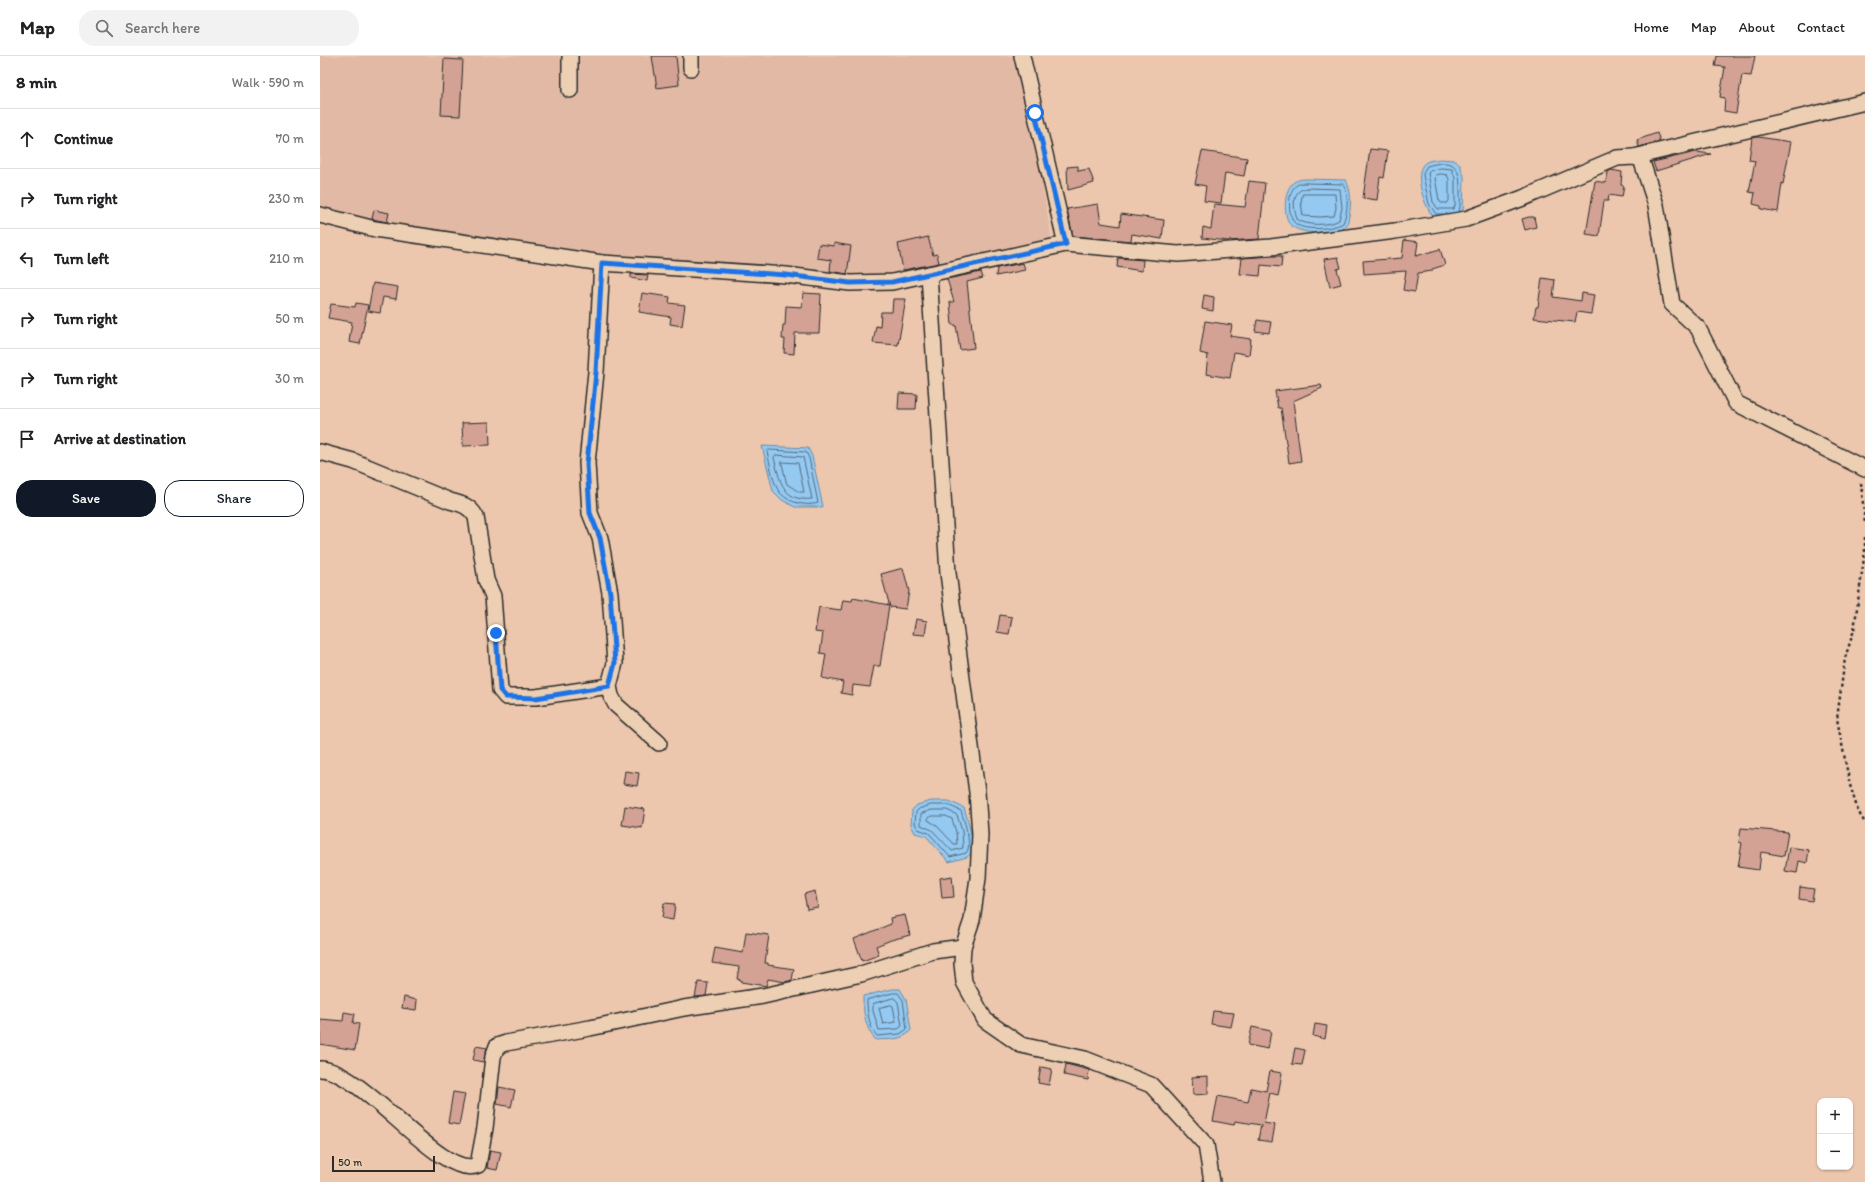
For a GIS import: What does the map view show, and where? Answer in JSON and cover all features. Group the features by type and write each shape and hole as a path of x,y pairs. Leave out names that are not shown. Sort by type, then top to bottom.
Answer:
{"street":[{"path":"570,56 570,90"},
{"path":"1022,56 1066,244"},
{"path":"320,214 376,229 602,263 786,275 850,283 892,282 1066,244 1178,254 1271,247 1395,231 1466,219 1523,198 1617,158 1634,157 1865,102"},
{"path":"1634,157 1641,159 1656,205 1672,304 1698,328 1736,403 1861,467"},
{"path":"602,263 596,372 587,464 590,513 600,538 610,593 615,663 609,686 611,696 616,705 659,743"},
{"path":"929,274 948,573 977,792 980,834 978,878 972,920 963,947 962,963 964,982 986,1020 1021,1045 1085,1059 1151,1085 1206,1145 1212,1182"},
{"path":"320,452 353,461 450,501 464,504 473,511 476,517 486,580 493,596 502,694 506,697 536,698 609,686"},
{"path":"320,1068 328,1069 353,1083 436,1156 457,1168 473,1168 478,1165 482,1150 491,1066 497,1046 684,1008 763,996 861,974 933,951 963,947"}],"path":[{"path":"1861,467 1865,524"},
{"path":"1865,537 1865,551 1854,630 1845,658 1837,719 1850,785 1858,811 1865,824"}],"shaded area":[{"path":"320,56 1013,56 1036,145 1052,244 899,275 857,275 778,272 633,261 376,224 320,209"}],"water":[{"path":"1440,159 1453,160 1459,163 1464,176 1463,214 1435,218 1427,207 1421,191 1421,168 1426,162"},
{"path":"1306,179 1346,180 1350,191 1350,208 1347,225 1339,231 1328,233 1312,233 1292,227 1287,219 1285,207 1286,195 1294,182"},
{"path":"762,446 808,448 812,456 823,507 795,507 782,500 773,491"},
{"path":"931,801 949,801 964,808 972,841 972,853 967,857 949,862 926,836 915,833 911,825 912,810 917,805"},
{"path":"893,989 900,989 906,999 911,1030 908,1034 900,1038 876,1040 869,1031 867,1025 863,1008 863,996"}],"building":[{"path":"652,56 676,56 679,85 657,88"},
{"path":"1717,56 1755,56 1751,76 1742,75 1736,113 1724,111 1725,98 1720,97 1725,67 1715,66"},
{"path":"444,59 463,60 460,116 441,115"},
{"path":"1657,133 1660,141 1639,147 1637,140"},
{"path":"1758,137 1791,142 1783,184 1782,183 1778,212 1761,209 1761,206 1753,204 1755,193 1749,192 1755,161 1749,160 1752,138"},
{"path":"1370,149 1388,151 1384,178 1380,177 1377,200 1363,198"},
{"path":"1202,151 1247,158 1244,176 1225,173 1221,203 1204,201 1206,186 1195,184"},
{"path":"1696,152 1711,154 1656,171 1653,162"},
{"path":"1078,166 1078,171 1089,169 1094,183 1068,190 1067,167"},
{"path":"1611,170 1622,172 1621,185 1624,186 1622,197 1609,195 1608,201 1604,201 1599,236 1586,234 1595,181 1606,183 1608,172"},
{"path":"1249,181 1265,183 1259,239 1228,241 1202,238 1203,227 1211,229 1214,204 1245,207"},
{"path":"1098,204 1101,223 1120,226 1121,214 1164,220 1162,239 1132,234 1131,241 1073,236 1067,209"},
{"path":"374,210 389,213 387,222 372,219"},
{"path":"1534,217 1536,227 1525,230 1522,219"},
{"path":"928,237 933,255 937,254 939,263 903,270 898,244"},
{"path":"1404,240 1418,242 1416,256 1440,249 1445,265 1432,269 1432,271 1418,273 1415,292 1403,290 1406,271 1364,274 1363,261 1402,258"},
{"path":"834,243 851,246 847,274 830,271 831,260 817,258 819,244 834,246"},
{"path":"1282,256 1281,267 1261,265 1260,276 1240,274 1242,258"},
{"path":"1338,257 1341,268 1337,269 1341,284 1330,287 1324,259"},
{"path":"1118,258 1143,260 1142,271 1117,267"},
{"path":"1023,263 1025,270 996,276 997,268"},
{"path":"981,272 983,278 967,282 974,348 960,350 956,325 952,325 950,302 954,302 947,279"},
{"path":"631,274 648,275 647,281 631,278"},
{"path":"1542,278 1555,280 1553,297 1581,301 1582,293 1594,295 1591,314 1577,312 1575,322 1534,318 1536,307 1538,307"},
{"path":"373,283 398,287 396,299 383,297 380,313 368,311"},
{"path":"642,293 670,297 669,303 685,305 682,326 670,324 671,317 639,312"},
{"path":"803,293 821,294 819,333 795,333 794,354 784,353 785,339 782,339 783,325 785,325 786,306 802,307"},
{"path":"1204,295 1214,297 1213,311 1202,309"},
{"path":"893,299 906,299 898,345 873,343 876,326 880,327 881,312 892,312"},
{"path":"356,303 368,305 360,344 349,342 352,322 328,318 331,304 355,307"},
{"path":"1257,320 1271,322 1269,333 1255,331"},
{"path":"1205,321 1232,325 1230,336 1251,339 1249,355 1234,352 1230,378 1206,374 1208,355 1200,353"},
{"path":"1321,385 1322,388 1293,401 1301,461 1289,463 1281,408 1278,408 1275,391"},
{"path":"899,393 917,394 916,409 898,409"},
{"path":"489,422 490,445 463,446 462,423"},
{"path":"903,568 909,591 906,609 890,607 881,574"},
{"path":"853,598 889,605 880,666 874,666 870,687 853,685 852,695 841,693 843,682 822,678 826,654 820,653 823,633 815,632 819,607 841,610 843,600 852,601"},
{"path":"1000,615 1012,617 1009,634 997,632"},
{"path":"916,619 927,621 925,635 913,634"},
{"path":"625,771 639,773 637,786 623,784"},
{"path":"625,806 645,809 642,828 622,825"},
{"path":"1741,828 1788,832 1784,856 1761,852 1759,870 1738,867 1742,843 1739,842"},
{"path":"1789,847 1809,850 1807,863 1799,861 1797,873 1785,871"},
{"path":"952,876 954,897 942,898 940,878"},
{"path":"1800,887 1814,889 1812,901 1799,899"},
{"path":"815,891 818,907 807,909 804,894"},
{"path":"664,903 675,904 673,920 662,918"},
{"path":"905,915 910,935 876,946 879,955 862,961 854,939 891,924 890,918"},
{"path":"746,932 769,935 765,963 768,963 768,965 794,969 792,980 785,982 768,979 766,986 741,982 741,980 737,979 739,967 712,963 715,948 743,953"},
{"path":"698,982 708,983 706,996 695,997"},
{"path":"404,997 417,1000 416,1010 402,1008"},
{"path":"1213,1011 1234,1013 1231,1027 1211,1024"},
{"path":"344,1012 355,1014 353,1023 359,1024 355,1050 320,1044 320,1019 343,1021"},
{"path":"1315,1024 1327,1026 1325,1039 1313,1036"},
{"path":"1252,1027 1271,1031 1268,1049 1248,1045"},
{"path":"476,1046 487,1048 483,1062 473,1060"},
{"path":"1295,1048 1305,1050 1302,1065 1292,1064"},
{"path":"1066,1064 1089,1070 1088,1080 1064,1075"},
{"path":"1041,1067 1052,1069 1049,1085 1038,1083"},
{"path":"1270,1071 1282,1073 1278,1095 1270,1093 1264,1123 1275,1125 1272,1142 1258,1140 1261,1125 1235,1121 1234,1125 1213,1121 1218,1096 1248,1102 1251,1088 1266,1091"},
{"path":"1208,1076 1208,1094 1193,1095 1192,1077"},
{"path":"499,1087 515,1090 511,1107 497,1104"},
{"path":"453,1092 465,1094 459,1125 448,1123"},
{"path":"490,1150 501,1152 497,1170 487,1168"}],"route":[{"path":"496,633 500,690 506,697 536,698 609,686 615,663 610,593 600,538 590,513 587,464 596,372 602,263 786,275 850,283 892,282 1066,244 1035,113"}]}
